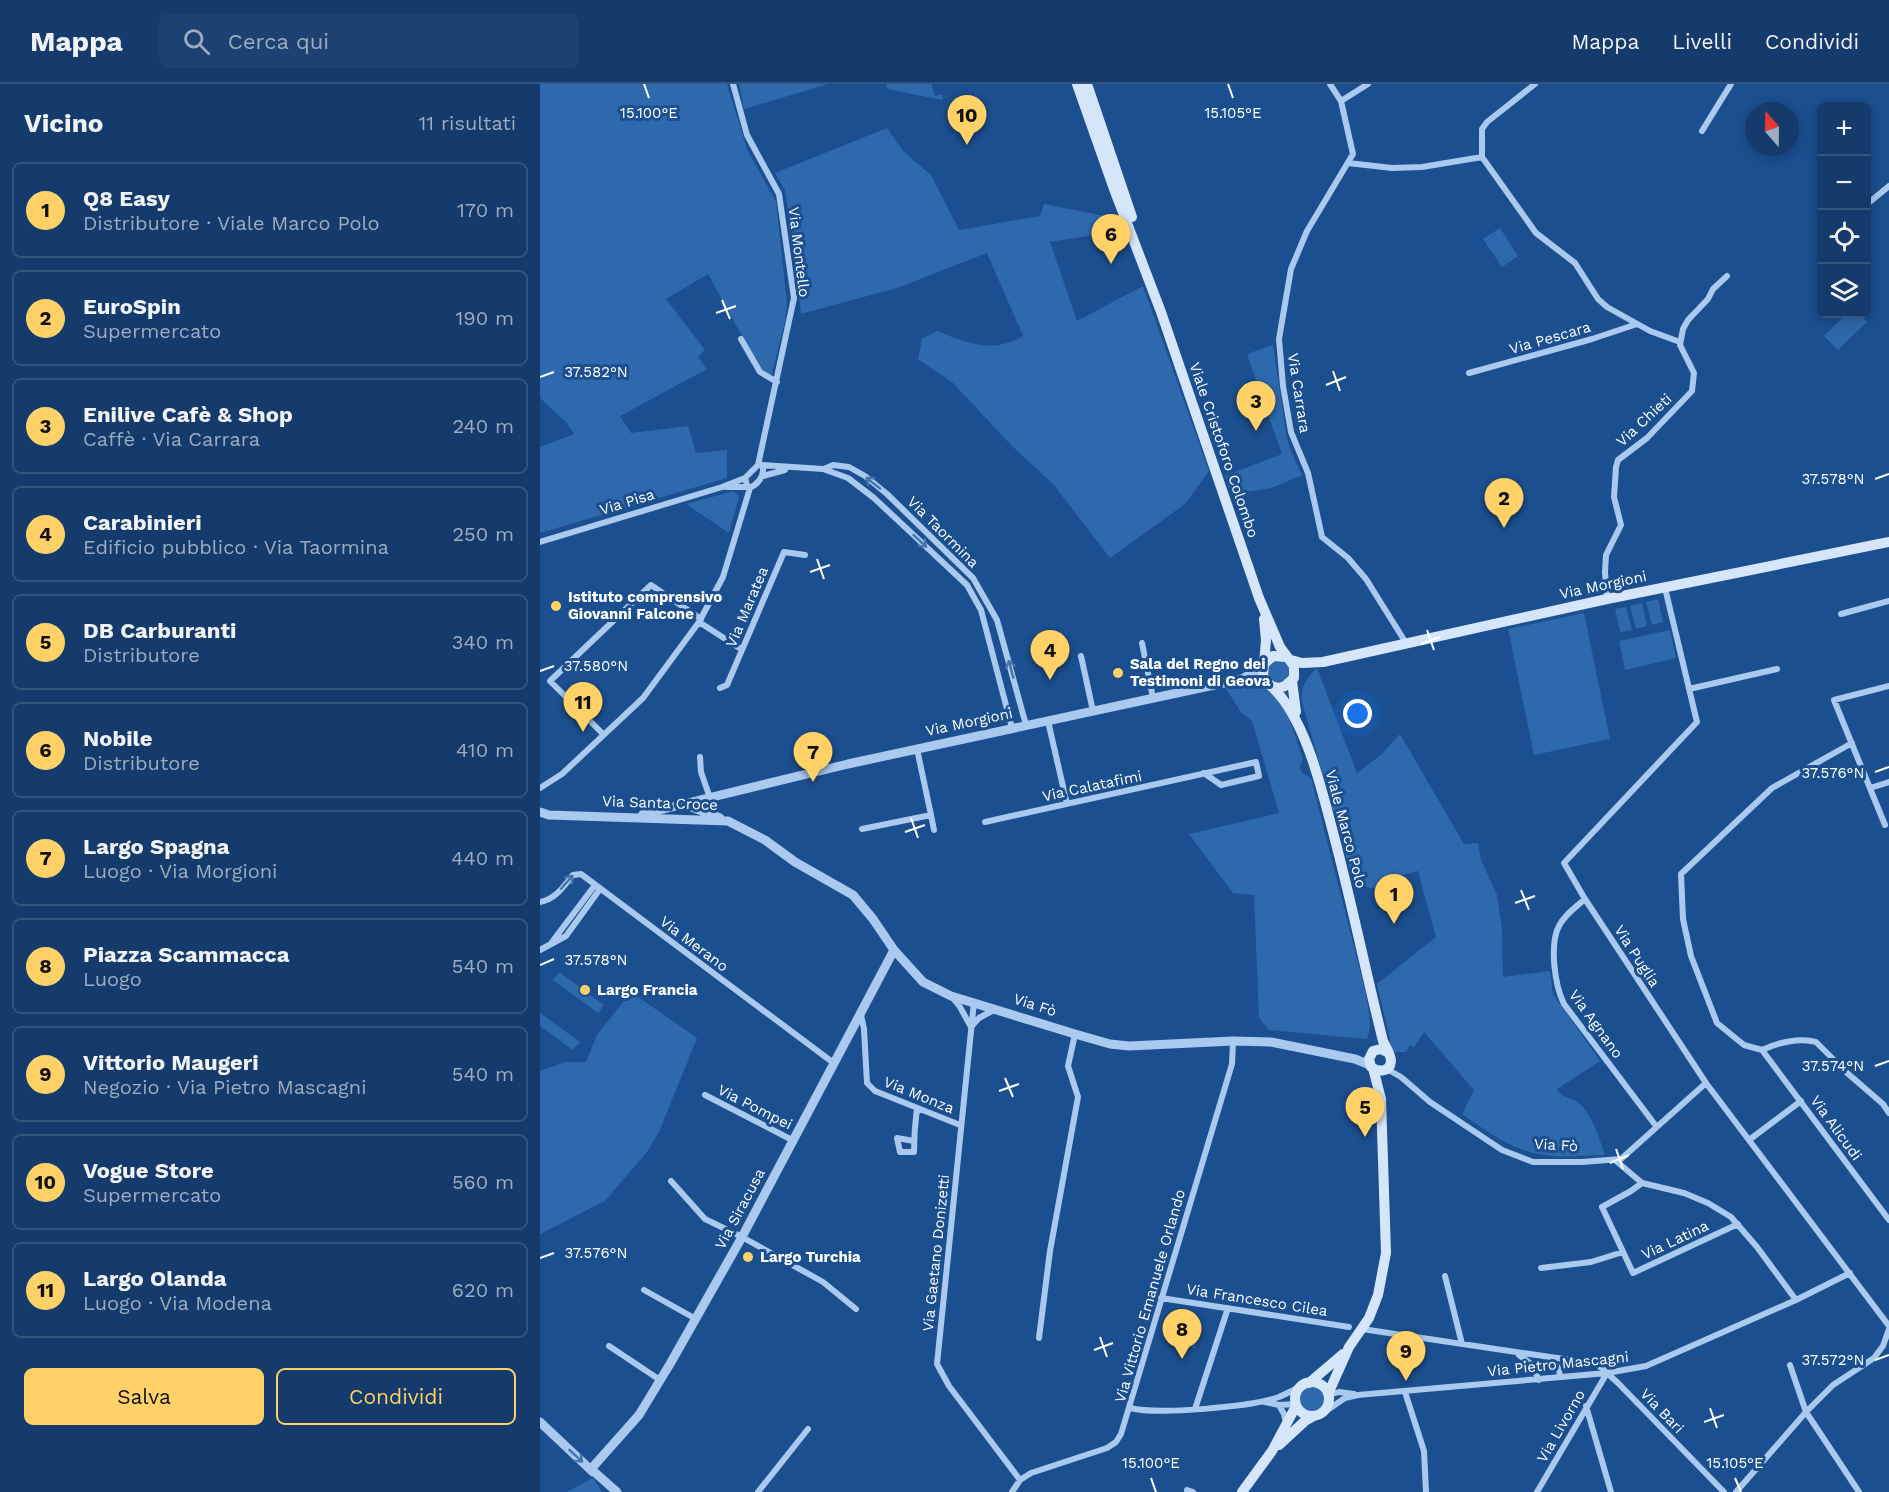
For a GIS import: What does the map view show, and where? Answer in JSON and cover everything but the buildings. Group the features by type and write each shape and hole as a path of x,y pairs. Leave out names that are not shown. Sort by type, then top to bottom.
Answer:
{"main road":[{"name":"Viale Cristoforo Colombo","path":"1077,84 1161,312 1259,598"},
{"name":"Viale Cristoforo Colombo","path":"1087,84 1153,280 1161,312"},
{"name":"Via Morgioni","path":"1323,662 1607,599 1889,542"},
{"path":"1259,598 1280,647 1295,669 1293,699 1299,727"},
{"path":"1259,598 1265,624 1263,676 1268,684 1282,696 1299,727"},
{"path":"1263,666 1273,656 1302,663 1323,662"},
{"path":"1268,684 1282,687 1323,662"},
{"name":"Viale Marco Polo","path":"1299,727 1324,798 1389,1061"},
{"path":"1242,1492 1272,1451 1296,1405 1296,1395 1349,1347 1369,1318 1378,1295 1386,1253 1381,1099 1371,1060 1375,1010"},
{"path":"1371,1060 1381,1049 1389,1061 1381,1099"},
{"path":"1371,1060 1378,1071 1389,1061"},
{"path":"1272,1451 1305,1421 1328,1405 1328,1395 1349,1347"},
{"path":"1305,1385 1321,1385 1328,1395"},
{"path":"1296,1405 1304,1414 1318,1414"}],"street":[{"name":"Via Montello","path":"733,84 747,135 779,194 794,298 760,465"},
{"path":"1330,84 1341,102 1353,147 1348,163 1392,168 1422,167 1482,157"},
{"path":"1341,102 1368,84"},
{"path":"1535,84 1487,122 1482,129 1482,157 1536,233 1575,262 1598,299 1637,324 1680,342 1688,320 1726,276"},
{"path":"1702,131 1731,84"},
{"name":"Via Carrara","path":"1348,163 1307,231 1291,269 1279,339 1283,386 1291,432 1308,473 1322,537 1348,558 1365,579 1406,643"},
{"path":"1871,201 1889,186"},
{"name":"Via Pescara","path":"1469,373 1637,324"},
{"path":"741,339 760,372 777,382"},
{"name":"Via Chieti","path":"1607,599 1606,555 1621,525 1614,497 1616,467 1618,460 1647,438 1692,391 1694,373 1680,342"},
{"path":"540,788 562,774 643,698 700,620 723,577 748,488 745,478 760,465 764,470 763,476 748,488"},
{"name":"Via Taormina","path":"760,465 823,469 848,478 874,498 967,585 981,610 1012,728"},
{"name":"Via Taormina","path":"823,469 833,465 849,467 865,476 887,494 973,578 997,620 1026,725"},
{"name":"Via Taormina","path":"763,476 790,468"},
{"name":"Via Pisa","path":"540,542 745,478"},
{"name":"Via Pisa","path":"722,487 748,488"},
{"name":"Via Maratea","path":"720,688 727,685 784,552 805,555"},
{"path":"603,734 550,681 651,585 741,649"},
{"name":"Via Puglia","path":"1665,588 1697,722 1564,863 1585,899 1706,1083 1889,1327"},
{"path":"1841,614 1889,601"},
{"path":"1142,643 1153,698"},
{"path":"1081,656 1093,711"},
{"path":"1242,679 1263,666"},
{"path":"1689,689 1777,669"},
{"path":"1242,679 1268,684"},
{"name":"Via Morgioni","path":"632,817 917,749 1242,679"},
{"path":"1885,825 1834,700 1889,686"},
{"path":"1009,715 1022,712"},
{"path":"1048,721 1067,804"},
{"path":"1852,743 1772,789 1681,874 1683,919 1691,956 1717,1023 1744,1046 1762,1050 1778,1043 1810,1040 1816,1042 1883,1104 1889,1113"},
{"path":"917,749 934,830"},
{"path":"700,757 707,798 706,813"},
{"name":"Via Calatafimi","path":"985,822 1204,773 1256,762 1259,776 1221,785 1204,773"},
{"path":"1870,788 1889,782"},
{"path":"676,819 679,805 728,821"},
{"path":"862,829 931,814"},
{"name":"Via Santa Croce","path":"543,815 728,821 765,840"},
{"name":"Via Fò","path":"765,840 795,862 853,895 894,950 923,982 951,996 1110,1044 1129,1046 1233,1041 1271,1042 1355,1059 1371,1060"},
{"name":"Via Merano","path":"540,902 549,900 577,873 581,874 835,1064"},
{"path":"540,950 551,944 598,887"},
{"name":"Via Agnano","path":"1585,899 1563,918 1557,928 1554,947 1556,983 1559,994 1564,1004 1656,1126"},
{"name":"Via Siracusa","path":"591,1469 639,1415 696,1319 794,1141 894,950"},
{"path":"951,996 971,1027 979,1018 996,1009"},
{"name":"Via Gaetano Donizetti","path":"974,1002 937,1364 949,1386 1020,1480"},
{"name":"Via Monza","path":"861,1016 864,1029 867,1083 875,1091 960,1125"},
{"path":"1039,1338 1050,1251 1078,1097 1068,1066 1075,1034"},
{"name":"Via Vittorio Emanuele Orlando","path":"1020,1480 1031,1473 1107,1448 1116,1442 1130,1408 1232,1064 1233,1041"},
{"name":"Via Alicudi","path":"1762,1050 1889,1220"},
{"name":"Via Fò","path":"1389,1061 1401,1077 1430,1102 1502,1150 1533,1162 1616,1160"},
{"path":"1616,1160 1621,1159 1706,1083"},
{"name":"Via Pompei","path":"705,1095 794,1141"},
{"path":"1749,1140 1801,1101"},
{"path":"914,1141 917,1108"},
{"path":"1616,1160 1642,1183 1684,1193 1708,1203 1731,1217 1796,1300"},
{"path":"671,1181 705,1219 824,1282 856,1310"},
{"name":"Via Latina","path":"1642,1183 1602,1207 1633,1273 1737,1224"},
{"path":"1542,1268 1591,1262 1623,1252"},
{"name":"Via Pietro Mascagni","path":"1328,1395 1339,1392 1358,1395 1405,1392 1539,1380 1607,1373 1646,1366 1796,1300 1850,1273"},
{"path":"1445,1276 1462,1344"},
{"path":"644,1290 696,1319"},
{"name":"Via Francesco Cilea","path":"1161,1298 1349,1327"},
{"path":"1196,1409 1228,1308"},
{"path":"1736,1492 1806,1412 1833,1385 1874,1358 1883,1346 1889,1327"},
{"path":"1362,1329 1596,1363 1607,1373"},
{"path":"609,1346 660,1380"},
{"path":"1516,1353 1531,1364 1539,1380"},
{"path":"1550,1357 1559,1369 1560,1377"},
{"path":"1790,1365 1806,1412 1859,1492"},
{"name":"Via Livorno","path":"1537,1492 1607,1373"},
{"name":"Via Bari","path":"1607,1373 1724,1492"},
{"path":"1130,1408 1142,1411 1196,1409 1262,1402 1305,1385"},
{"path":"1405,1392 1424,1451 1426,1492"},
{"path":"1318,1414 1345,1398 1358,1395"},
{"path":"1262,1402 1296,1405"},
{"path":"1279,1405 1286,1423"},
{"path":"1586,1406 1611,1492"},
{"path":"540,1422 617,1492"},
{"path":"758,1492 808,1429"},
{"path":"591,1469 609,1492"},
{"path":"1012,1492 1020,1480"}],"shaded area":[{"path":"540,84 727,84 747,149 776,202 787,303 785,321 771,377 760,369 708,274 666,299 705,350 698,357 707,369 620,416 631,433 688,426 696,453 727,450 727,478 540,533 540,447 574,434 566,422 540,398"},
{"path":"739,84 828,84 744,109"},
{"path":"886,84 931,84 935,96 943,94 942,100 887,89"},
{"path":"887,128 903,151 931,175 959,230 1040,216 1044,204 1115,218 1119,229 1050,242 1077,321 1143,286 1209,471 1185,504 1110,558 1053,484 1011,445 953,383 918,359 922,339 937,331 980,345 1001,344 1023,336 987,253 897,288 801,314 785,190 775,173"},
{"path":"1500,228 1518,256 1502,267 1483,239"},
{"path":"1842,318 1863,318 1867,322 1838,350 1824,336"},
{"path":"1273,345 1286,433 1290,449 1302,475 1272,488 1231,494 1225,476 1282,454 1247,354"},
{"path":"734,491 739,497 729,533 686,504"},
{"path":"1658,599 1663,622 1652,625 1646,602"},
{"path":"1642,603 1647,626 1636,629 1630,606"},
{"path":"1626,607 1632,630 1620,632 1615,609"},
{"path":"1584,613 1610,739 1534,755 1508,629"},
{"path":"1670,630 1676,658 1625,670 1619,641"},
{"path":"1276,658 1291,665 1288,680 1276,683 1269,679 1267,666"},
{"path":"1317,668 1357,773 1382,754 1400,734 1464,844 1478,843 1481,860 1497,895 1502,929 1503,977 1550,971 1553,994 1600,1061 1557,1089 1562,1095 1580,1104 1588,1114 1605,1155 1552,1156 1533,1153 1511,1145 1462,1114 1474,1090 1424,1032 1414,1047 1410,1045 1406,1052 1393,1052 1377,984 1436,937 1418,871 1379,881 1380,890 1357,885 1353,880 1302,702 1305,683"},
{"path":"1246,683 1265,685 1286,709 1303,759 1300,766 1302,773 1311,778 1366,994 1370,1022 1367,1039 1269,1030 1259,1018 1254,895 1233,893 1189,834 1279,813 1252,721 1241,712 1224,686"},
{"path":"559,972 604,1005 598,1013 553,980"},
{"path":"631,992 697,1038 659,1132 647,1152 605,1201 540,1234 540,1071 565,1062 586,1062 597,1035"},
{"path":"540,1013 580,1042 573,1050 540,1026"},
{"path":"1176,1334 1197,1338 1195,1348 1174,1344"},
{"path":"1312,1385 1321,1389 1325,1398 1321,1407 1312,1411 1303,1407 1299,1398 1303,1389"},
{"path":"593,1478 602,1492 567,1492"}],"place":[{"name":"Vogue Store","path":"967,145"},
{"name":"Nobile","path":"1111,264"},
{"name":"Enilive Cafè & Shop","path":"1256,431"},
{"name":"EuroSpin","path":"1504,528"},
{"name":"Istituto comprensivo Giovanni Falcone","path":"556,606"},
{"name":"Sala del Regno dei Testimoni di Geova","path":"1118,673"},
{"name":"Carabinieri","path":"1050,680"},
{"name":"Largo Olanda","path":"583,732"},
{"name":"Largo Spagna","path":"813,782"},
{"name":"Q8 Easy","path":"1394,924"},
{"name":"Largo Francia","path":"585,990"},
{"name":"DB Carburanti","path":"1365,1137"},
{"name":"Largo Turchia","path":"748,1257"},
{"name":"Piazza Scammacca","path":"1182,1359"},
{"name":"Vittorio Maugeri","path":"1406,1381"}]}
